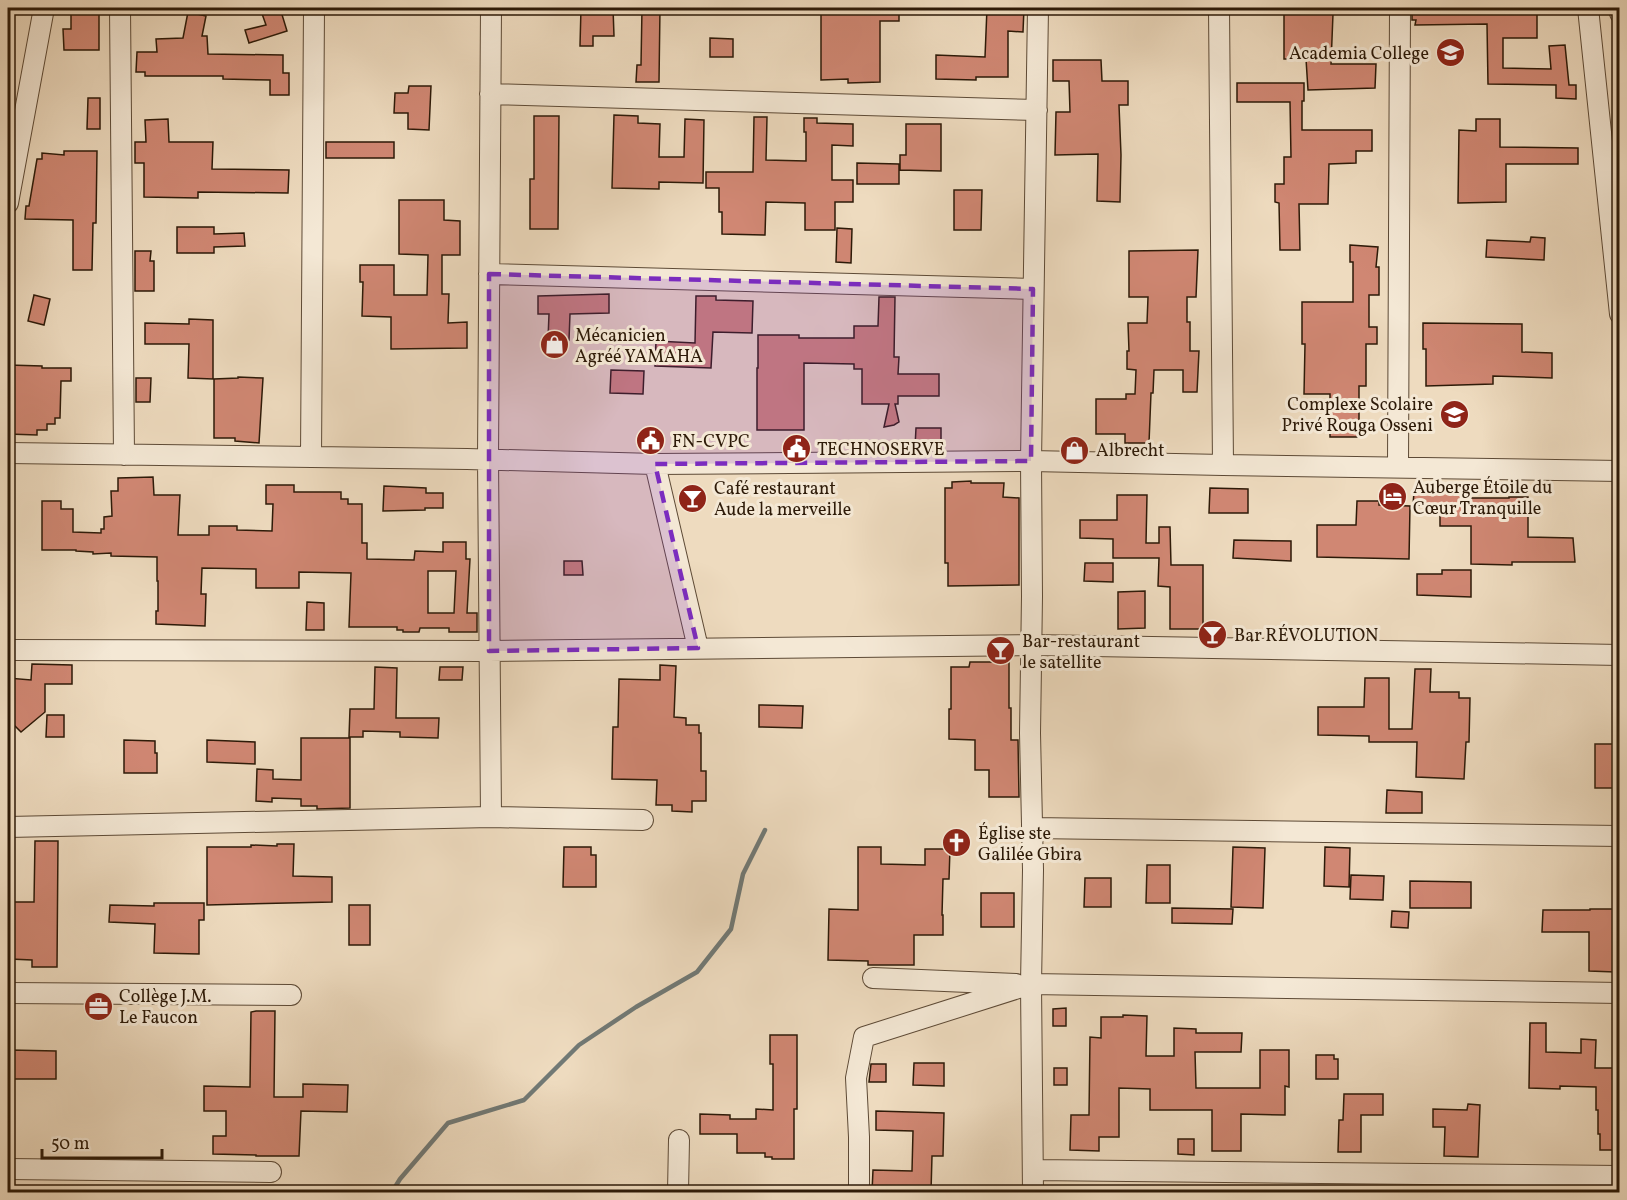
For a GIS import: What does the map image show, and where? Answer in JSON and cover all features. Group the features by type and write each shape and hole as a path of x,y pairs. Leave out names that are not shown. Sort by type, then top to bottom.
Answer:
{"street":[{"path":"8,203 10,181 44,8"},
{"path":"120,8 124,455"},
{"path":"311,457 314,8"},
{"path":"491,8 488,459 491,817"},
{"path":"1033,1192 1030,984 1033,870 1030,733 1031,461 1038,8"},
{"path":"1219,8 1223,465"},
{"path":"1398,467 1400,8"},
{"path":"1588,8 1620,314"},
{"path":"1619,8 1620,13"},
{"path":"490,94 1036,110"},
{"path":"489,274 1033,289"},
{"path":"8,453 488,459 655,464 1031,461 1620,471"},
{"path":"655,464 698,648"},
{"path":"8,650 489,651 1032,645 1620,655"},
{"path":"8,826 491,817 643,820"},
{"path":"1032,828 1620,836"},
{"path":"873,978 1030,984 1620,993"},
{"path":"859,1192 856,1078 864,1037 1030,984"},
{"path":"8,993 291,995"},
{"path":"678,1140 678,1192"},
{"path":"8,1169 271,1172"},
{"path":"1033,1170 1620,1176"}],"highlighted area":[{"path":"489,274 1033,289 1031,461 655,464 698,648 489,651"}],"building":[{"path":"260,8 280,8 287,31 249,43 245,30 266,25"},
{"path":"581,8 613,8 614,36 593,36 593,46 580,46"},
{"path":"642,8 660,8 659,82 636,82 637,65 641,65"},
{"path":"821,8 899,8 899,21 880,21 880,82 848,83 848,79 821,80"},
{"path":"987,8 1024,8 1023,32 1008,31 1008,77 976,77 976,80 936,79 936,55 985,57"},
{"path":"1310,8 1327,8 1327,14 1333,14 1331,64 1376,64 1375,88 1308,90 1306,59 1284,59 1284,12 1311,13"},
{"path":"1412,8 1537,8 1537,38 1503,38 1503,68 1551,69 1549,46 1565,45 1569,85 1576,85 1576,99 1556,98 1556,85 1488,84 1487,24 1415,25 1416,20 1412,20"},
{"path":"71,11 99,12 99,50 64,50 63,29 71,29"},
{"path":"188,12 206,16 202,36 207,36 208,54 283,55 283,73 289,73 289,95 270,95 270,80 223,79 223,76 145,76 145,72 136,72 137,52 157,52 156,39 183,38"},
{"path":"710,38 733,39 733,57 710,57"},
{"path":"1053,60 1101,60 1102,81 1128,81 1128,105 1119,105 1120,202 1097,201 1098,154 1055,155 1056,112 1070,112 1069,81 1053,81"},
{"path":"1237,83 1304,83 1302,130 1372,130 1372,151 1356,151 1356,163 1329,164 1328,204 1299,204 1300,250 1280,250 1279,203 1275,202 1275,184 1284,184 1284,157 1291,157 1290,102 1237,102"},
{"path":"409,86 431,86 429,130 408,129 408,113 394,113 395,93 408,93"},
{"path":"88,98 100,98 100,129 87,129"},
{"path":"614,115 638,116 638,123 660,124 659,157 684,157 685,119 704,120 703,183 659,182 659,189 612,188"},
{"path":"534,116 559,116 558,229 530,229 530,179 534,179"},
{"path":"754,117 767,117 766,160 806,161 804,118 817,118 817,123 853,124 853,146 832,145 832,180 853,180 853,202 835,202 835,230 805,230 805,203 766,202 765,235 722,234 719,188 706,188 706,172 753,172"},
{"path":"168,119 169,142 213,142 212,169 289,170 288,193 198,192 198,198 144,197 144,163 135,163 135,142 146,142 145,120"},
{"path":"1476,119 1500,119 1500,147 1578,148 1578,164 1506,164 1506,202 1458,203 1459,130 1476,131"},
{"path":"906,124 941,124 941,171 900,170 900,155 906,155"},
{"path":"326,142 394,142 394,158 326,158"},
{"path":"64,151 97,151 96,223 93,223 92,270 73,270 73,220 25,219 37,159 42,159 42,153 64,155"},
{"path":"857,163 899,164 899,184 857,184"},
{"path":"954,190 982,190 981,230 954,230"},
{"path":"399,200 444,200 444,220 460,221 460,255 442,255 442,294 449,294 448,323 467,322 467,348 391,349 391,317 362,316 363,282 360,282 360,265 394,265 394,295 427,295 428,255 399,254"},
{"path":"177,227 214,227 214,234 244,233 245,246 214,247 214,253 177,253"},
{"path":"837,228 852,229 851,263 836,262"},
{"path":"1531,237 1545,238 1544,260 1486,257 1487,240 1530,242"},
{"path":"1350,245 1378,247 1376,267 1379,267 1379,295 1369,295 1369,327 1377,327 1377,344 1366,344 1366,386 1359,386 1359,437 1330,437 1330,394 1304,394 1305,344 1302,344 1302,302 1353,302 1353,262 1350,262"},
{"path":"1198,250 1196,297 1187,297 1190,351 1199,351 1197,392 1183,392 1183,370 1154,370 1149,443 1125,443 1125,434 1096,434 1096,399 1126,399 1126,394 1135,394 1136,370 1127,369 1128,323 1147,323 1148,297 1129,297 1129,251"},
{"path":"135,251 151,251 150,261 154,261 154,291 135,291"},
{"path":"609,294 609,313 570,314 569,340 548,339 549,314 538,314 538,296"},
{"path":"34,295 50,299 44,325 28,321"},
{"path":"696,296 716,296 716,300 753,301 752,333 713,332 711,368 655,366 656,341 695,343"},
{"path":"879,297 895,297 894,357 899,357 898,374 939,374 939,396 898,396 898,404 895,404 899,422 884,427 889,404 862,404 862,369 854,369 854,364 804,363 804,430 757,430 758,335 854,338 854,326 878,326"},
{"path":"189,319 213,320 213,379 188,378 189,344 145,344 145,323 189,324"},
{"path":"1423,323 1522,324 1522,352 1552,353 1552,378 1493,376 1493,384 1426,386"},
{"path":"8,365 71,368 71,381 61,381 60,418 55,418 55,424 47,424 47,430 37,430 37,435 8,434"},
{"path":"611,370 644,371 643,394 610,393"},
{"path":"136,378 151,378 150,402 136,402"},
{"path":"263,378 259,443 235,441 235,438 214,438 214,379"},
{"path":"916,428 941,428 941,442 934,442 934,447 915,447"},
{"path":"153,477 154,495 180,495 178,535 209,535 209,526 237,526 237,530 272,531 273,504 266,504 266,485 294,485 294,492 341,492 341,499 348,499 348,504 362,504 362,543 367,543 367,559 414,560 415,551 443,552 443,542 466,542 466,559 470,559 467,613 477,613 477,632 449,632 449,628 420,628 419,632 403,632 403,630 397,630 397,627 349,627 351,573 299,572 299,588 256,588 256,569 202,568 201,594 206,594 205,626 156,624 156,611 158,611 157,557 111,556 111,553 93,554 93,552 76,550 42,550 42,501 61,501 61,509 73,509 73,532 101,533 101,529 104,529 104,517 112,516 111,491 118,491 118,478","holes":["428,571 456,571 454,613 428,613"]},
{"path":"971,481 971,483 1004,483 1003,497 1019,498 1019,585 948,586 948,563 945,563 945,488 952,488 952,482"},
{"path":"384,486 426,488 426,493 443,493 443,508 383,511"},
{"path":"1210,488 1248,489 1248,513 1209,513"},
{"path":"1414,492 1470,492 1470,498 1528,497 1528,537 1573,538 1575,562 1471,564 1471,526 1440,526 1440,506 1413,505"},
{"path":"1117,495 1147,495 1146,543 1159,543 1159,527 1170,527 1171,565 1203,565 1203,629 1170,629 1170,587 1158,586 1159,558 1113,558 1113,539 1080,538 1080,520 1117,520"},
{"path":"1357,501 1379,501 1379,505 1410,506 1409,559 1317,557 1317,525 1356,525"},
{"path":"1234,540 1291,541 1291,561 1233,558"},
{"path":"564,561 582,561 583,575 564,575"},
{"path":"1085,563 1113,563 1113,582 1084,581"},
{"path":"1442,570 1471,570 1471,597 1417,595 1417,574 1442,574"},
{"path":"1145,591 1145,628 1118,629 1118,592"},
{"path":"307,602 324,603 324,630 306,630"},
{"path":"970,662 1009,662 1011,740 1018,740 1019,797 989,797 989,770 975,770 975,740 949,739 951,667 969,667"},
{"path":"32,664 72,665 72,684 45,684 45,712 21,732 13,724 8,724 8,678 31,680"},
{"path":"660,665 676,666 674,717 686,718 686,725 699,725 699,733 701,733 701,771 706,771 706,801 692,801 692,812 672,811 672,805 656,805 657,780 612,779 613,727 618,727 619,679 660,680"},
{"path":"375,667 397,668 396,718 439,718 438,738 400,737 400,732 363,731 363,737 349,737 350,709 374,709"},
{"path":"440,667 463,667 462,680 439,680"},
{"path":"1415,669 1431,669 1430,692 1459,692 1459,698 1470,698 1469,742 1466,742 1464,779 1416,777 1417,742 1369,742 1369,736 1318,735 1318,707 1364,707 1365,678 1389,678 1389,729 1412,729"},
{"path":"759,705 803,706 802,728 759,727"},
{"path":"47,715 64,715 64,737 46,737"},
{"path":"301,738 350,738 350,808 317,809 317,806 301,806 301,799 272,798 272,802 256,801 257,769 273,770 273,779 301,780"},
{"path":"124,740 155,741 157,773 124,773"},
{"path":"207,740 255,742 255,764 207,762"},
{"path":"1595,744 1620,744 1620,788 1595,788"},
{"path":"1387,790 1422,792 1422,813 1386,813"},
{"path":"35,841 58,841 57,967 32,967 32,960 10,959 12,902 34,902"},
{"path":"277,844 294,844 293,876 332,877 332,902 207,905 207,847 277,846"},
{"path":"564,847 591,847 591,855 596,855 596,887 563,887"},
{"path":"858,847 881,847 881,864 925,865 925,849 950,849 949,879 943,879 943,935 914,935 914,965 868,965 868,961 828,960 829,909 858,910"},
{"path":"1233,847 1265,848 1263,908 1231,907"},
{"path":"1325,847 1350,848 1349,887 1324,886"},
{"path":"1147,865 1170,865 1170,903 1146,903"},
{"path":"1351,875 1384,876 1383,900 1350,899"},
{"path":"1085,878 1111,878 1111,907 1084,907"},
{"path":"1410,881 1471,882 1471,908 1410,908"},
{"path":"981,893 1014,893 1014,927 981,927"},
{"path":"154,903 204,903 204,920 199,920 199,954 154,953 155,924 109,922 110,905 154,906"},
{"path":"349,905 370,905 370,945 349,945"},
{"path":"1172,908 1233,909 1232,924 1172,923"},
{"path":"1616,909 1615,972 1589,971 1589,932 1542,932 1543,910"},
{"path":"1392,911 1409,912 1408,928 1391,927"},
{"path":"1066,1008 1066,1026 1053,1026 1053,1009"},
{"path":"275,1011 274,1097 303,1097 303,1084 348,1085 347,1112 301,1111 299,1156 213,1154 213,1136 226,1136 226,1111 204,1111 204,1086 250,1087 251,1012"},
{"path":"1123,1015 1147,1016 1146,1056 1174,1056 1174,1028 1196,1029 1196,1033 1242,1033 1241,1052 1195,1052 1196,1088 1260,1088 1260,1050 1289,1050 1289,1087 1285,1086 1285,1115 1241,1114 1241,1151 1212,1151 1212,1110 1150,1110 1150,1089 1119,1088 1119,1137 1099,1137 1099,1151 1070,1150 1071,1115 1089,1115 1090,1037 1101,1038 1101,1017 1123,1017"},
{"path":"1530,1023 1546,1023 1546,1052 1581,1053 1581,1039 1596,1040 1595,1068 1614,1068 1614,1073 1620,1073 1620,1150 1600,1150 1596,1087 1529,1088"},
{"path":"770,1035 797,1035 794,1159 772,1159 772,1157 765,1157 765,1153 737,1153 737,1134 700,1134 700,1114 730,1115 730,1119 756,1119 756,1109 773,1110 773,1064 770,1064"},
{"path":"10,1050 56,1051 56,1079 10,1079"},
{"path":"1316,1055 1334,1055 1334,1059 1338,1059 1338,1079 1316,1079"},
{"path":"914,1063 944,1063 944,1086 913,1085"},
{"path":"871,1064 886,1064 886,1082 869,1082"},
{"path":"1054,1068 1067,1068 1067,1085 1054,1085"},
{"path":"1344,1094 1383,1094 1383,1115 1361,1115 1361,1152 1338,1152 1339,1120 1343,1120"},
{"path":"1468,1104 1480,1105 1478,1157 1444,1156 1445,1127 1433,1127 1433,1109 1467,1110"},
{"path":"876,1111 944,1113 943,1156 932,1156 931,1192 872,1192 873,1170 912,1171 913,1131 876,1130"},
{"path":"1178,1139 1194,1139 1194,1155 1178,1154"}],"waterway":[{"path":"392,1192 400,1179 448,1123 524,1100 579,1045 636,1007 697,972 731,929 743,874 765,830"}],"place":[{"name":"Academia College","path":"1450,53"},
{"name":"Mécanicien Agréé YAMAHA","path":"554,345"},
{"name":"Complexe Scolaire Privé Rouga Osseni","path":"1454,414"},
{"name":"FN-CVPC","path":"651,441"},
{"name":"TECHNOSERVE","path":"796,449"},
{"name":"Albrecht","path":"1075,450"},
{"name":"Auberge Étoile du Cœur Tranquille","path":"1392,497"},
{"name":"Café restaurant Aude la merveille","path":"693,498"},
{"name":"Bar RÉVOLUTION","path":"1213,635"},
{"name":"Bar-restaurant le satellite","path":"1001,651"},
{"name":"Église ste Galilée Gbira","path":"957,843"},
{"name":"Collège J.M. Le Faucon","path":"98,1006"}]}
